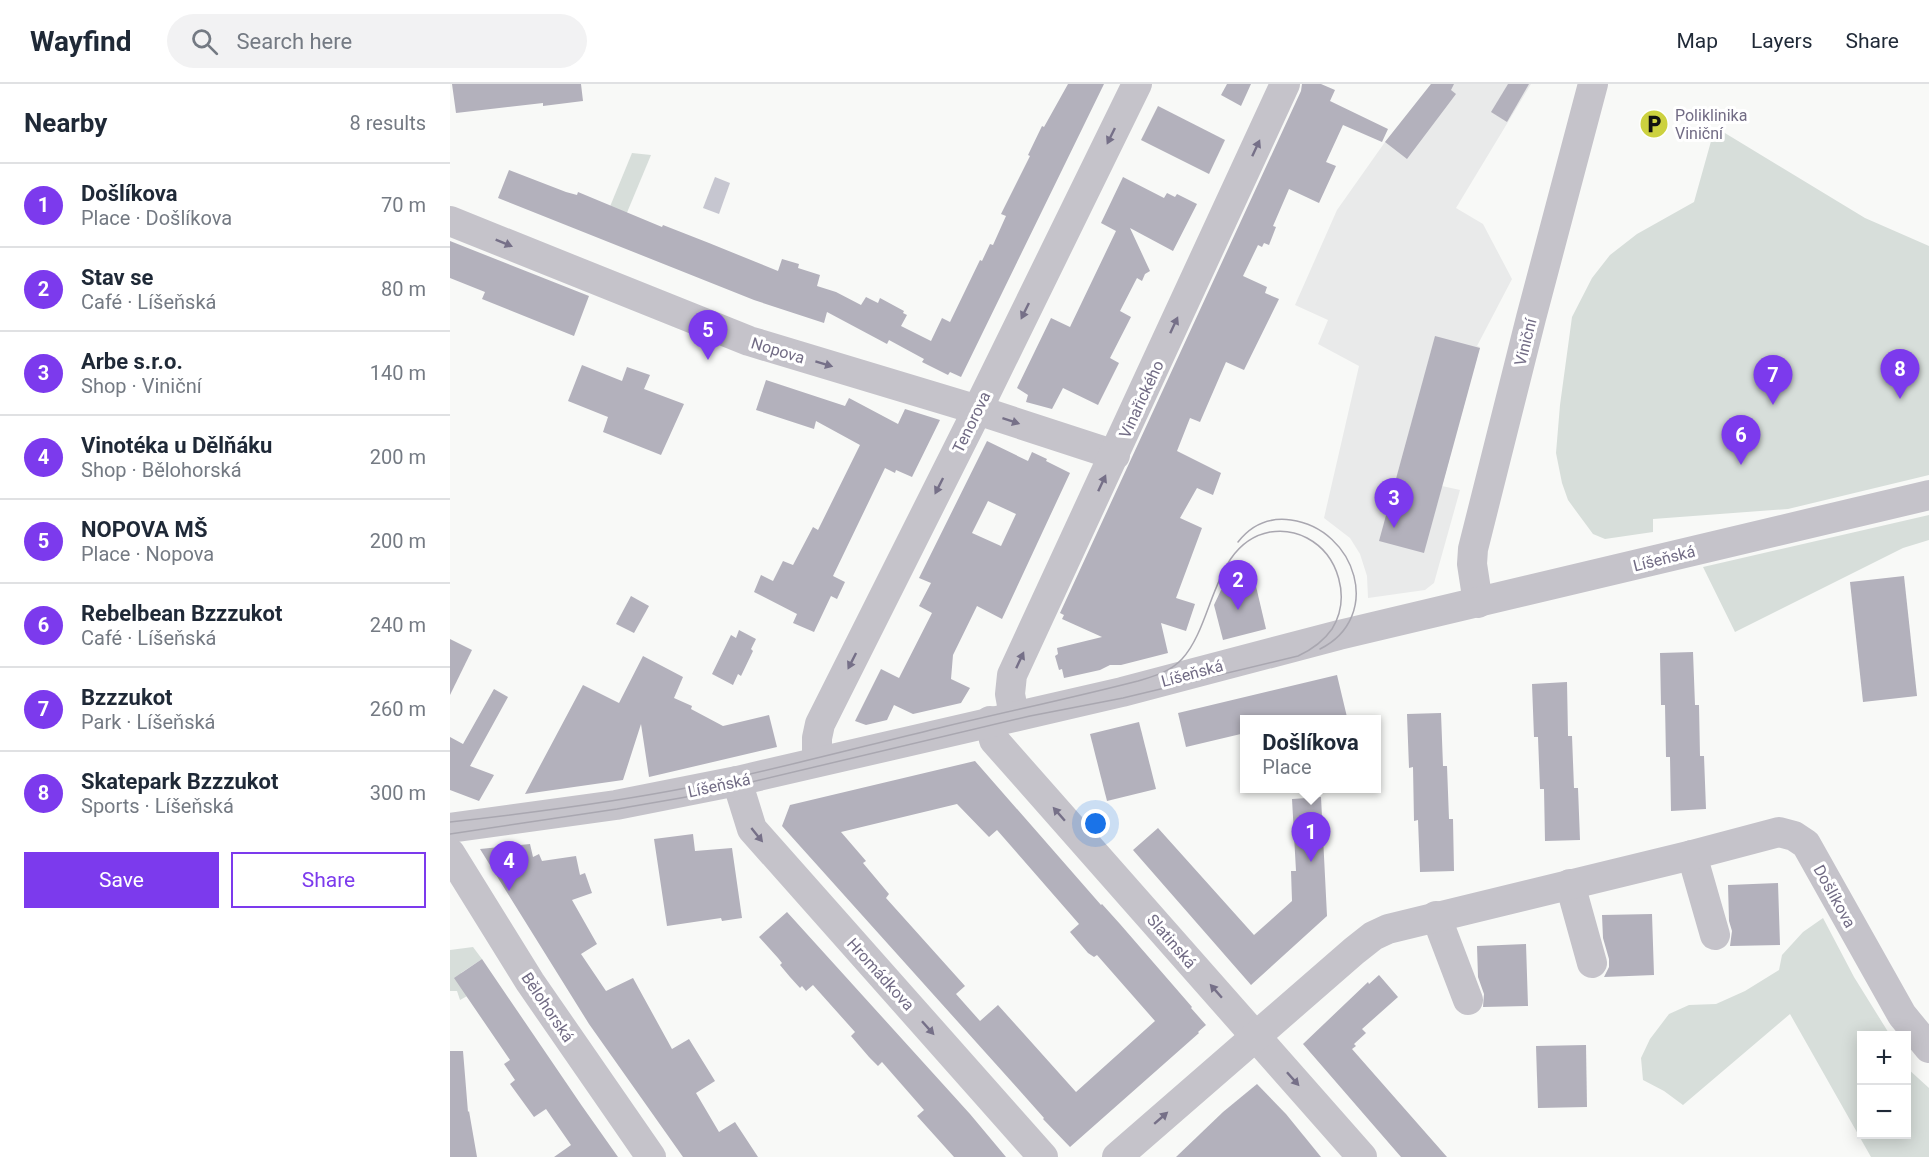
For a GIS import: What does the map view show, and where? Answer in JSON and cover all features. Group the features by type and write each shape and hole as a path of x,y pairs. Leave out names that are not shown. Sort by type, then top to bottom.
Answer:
{"street":[{"name":"Tenorova","path":"817,762 817,738 820,724 1137,84"},
{"name":"Vinařického","path":"1002,719 1010,694 1012,675 1285,84"},
{"name":"Viniční","path":"1478,603 1472,564 1473,549 1530,318 1593,84"},
{"name":"Nopova","path":"450,221 749,341 977,410 1114,455"},
{"name":"Líšeňská","path":"450,828 616,805 737,781 1122,692 1339,635 1929,495"},
{"name":"Slatinská","path":"1002,719 994,740 1362,1157"},
{"name":"Hromádkova","path":"737,781 752,829 1043,1157"},
{"name":"Došlíkova","path":"1117,1157 1255,1035 1373,936 1388,929 1436,916 1779,832 1794,836 1806,844 1902,1015 1929,1048"},
{"name":"Bělohorská","path":"450,853 530,982 651,1157"},
{"path":"1692,855 1715,935"},
{"path":"1570,884 1592,963"},
{"path":"1436,916 1468,1000"}],"shaded area":[{"path":"1431,84 1531,84 1456,208 1483,224 1512,279 1477,346 1480,347 1442,486 1460,490 1434,583 1425,590 1368,598 1367,576 1360,554 1350,538 1324,518 1359,366 1318,344 1328,320 1295,305 1337,210 1385,142"},
{"path":"1715,127 1865,218 1929,246 1929,475 1788,509 1653,519 1653,532 1605,539 1593,534 1568,500 1556,453 1572,317 1592,278 1610,255 1637,234 1694,202"},
{"path":"632,153 651,155 626,215 609,209"},
{"path":"715,177 730,183 719,214 703,208"},
{"path":"1929,515 1929,540 1903,548 1735,632 1703,567"},
{"path":"1823,918 1854,977 1888,1031 1857,1031 1857,1132 1790,1014 1683,1105 1664,1091 1643,1080 1641,1058 1650,1039 1669,1014 1689,1005 1716,1004 1745,991 1779,970 1782,955 1803,932"},
{"path":"473,947 482,959 461,973 469,995 460,1000 457,991 450,991 450,950"},
{"path":"1911,1072 1929,1088 1929,1157 1871,1157 1861,1139 1911,1139"}],"building":[{"path":"452,84 581,84 583,101 456,113"},
{"path":"1068,84 1104,84 961,377 950,372 948,375 922,362 924,359 889,340 887,344 827,312 824,323 754,300 498,198 509,170 566,192 577,195 578,192 778,271 782,259 799,264 798,268 820,275 817,286 836,292 861,305 866,297 878,303 880,298 904,311 903,313 907,315 901,326 931,341 942,318 950,322 980,260 982,261 990,244 993,245 1006,216 1001,214 1030,156 1028,155 1042,126 1044,127"},
{"path":"1227,84 1251,84 1241,106 1221,95"},
{"path":"1302,84 1321,84 1335,90 1330,101 1388,129 1382,142 1343,125 1326,162 1336,166 1319,203 1289,189 1273,226 1276,227 1269,245 1264,243 1262,247 1258,245 1243,276 1267,287 1265,293 1279,299 1244,370 1226,362 1200,422 1190,418 1177,451 1221,473 1213,495 1197,488 1180,518 1202,528 1176,598 1195,604 1186,631 1161,623 1168,653 1121,665 1110,665 1100,670 1064,678 1055,656 1058,654 1057,648 1102,637 1062,619 1064,615 1060,613 1301,91"},
{"path":"1431,84 1454,84 1451,90 1456,94 1407,159 1385,142"},
{"path":"1508,84 1529,84 1507,122 1491,112"},
{"path":"1158,106 1225,140 1209,174 1141,140"},
{"path":"1123,177 1164,198 1167,193 1175,197 1177,194 1197,204 1173,251 1130,228 1150,271 1145,274 1142,281 1137,278 1120,311 1131,317 1110,358 1119,363 1098,405 1063,388 1052,409 1026,402 1028,395 1017,388 1051,318 1070,327 1116,231 1101,223"},
{"path":"450,241 589,296 574,336 482,299 485,292 450,278"},
{"path":"1435,336 1480,348 1424,553 1379,541"},
{"path":"582,365 622,381 627,367 650,375 644,389 684,404 661,455 603,432 608,417 568,401"},
{"path":"766,380 845,406 849,398 898,424 905,409 940,420 912,477 885,468 833,576 845,582 837,599 831,596 814,632 793,623 797,614 754,592 761,575 773,581 783,561 793,565 813,527 818,530 860,445 816,421 814,429 756,410"},
{"path":"987,441 1028,461 1032,452 1070,473 1002,619 977,606 953,655 951,679 970,688 961,703 913,714 894,705 887,720 866,725 855,721 881,669 899,678 932,613 919,606 931,583 919,578","holes":["988,501 1016,514 1001,546 972,533"]},
{"path":"1904,576 1917,696 1863,702 1850,582"},
{"path":"1255,582 1266,629 1223,640 1214,605 1221,590"},
{"path":"631,596 649,606 634,633 616,624"},
{"path":"739,630 756,639 741,676 738,674 733,685 712,674 731,635 736,638"},
{"path":"450,639 472,650 450,695"},
{"path":"1693,652 1695,705 1699,705 1700,756 1704,756 1706,809 1671,811 1670,757 1666,757 1665,705 1661,705 1660,653"},
{"path":"643,656 683,677 674,698 692,706 691,709 723,726 769,715 777,747 649,777 641,724 623,780 525,794 583,685 619,703"},
{"path":"1337,675 1347,715 1240,715 1240,734 1186,747 1178,713"},
{"path":"1567,682 1568,736 1572,736 1574,788 1578,788 1580,840 1545,841 1544,789 1540,789 1538,737 1534,737 1532,684"},
{"path":"494,689 508,697 470,766 494,775 479,801 450,790 450,737 463,744"},
{"path":"1441,713 1443,766 1447,766 1449,819 1453,819 1454,871 1420,872 1418,820 1414,821 1413,767 1409,768 1407,714"},
{"path":"1139,722 1156,789 1107,801 1090,734"},
{"path":"975,761 1206,1025 1070,1147 782,826 790,805","holes":["957,804 989,837 997,830 1079,924 1070,932 1088,953 1094,957 1097,955 1155,1021 1076,1092 998,1005 980,1021 956,994 965,986 886,898 889,894 863,863 866,861 841,832"]},
{"path":"1321,797 1327,916 1251,985 1133,850 1158,828 1254,935 1292,901 1291,871 1296,871 1292,799"},
{"path":"693,834 695,851 732,848 742,918 722,921 721,918 667,926 654,839"},
{"path":"530,844 533,857 539,854 542,861 576,856 580,875 585,873 592,893 572,900 597,944 581,954 606,991 633,978 672,1049 689,1039 715,1081 696,1093 719,1132 735,1122 758,1157 683,1157 589,1024 480,849"},
{"path":"1778,883 1780,945 1730,946 1732,931 1729,921 1728,885"},
{"path":"787,912 970,1114 1006,1157 954,1157 917,1116 924,1110 882,1062 878,1066 869,1057 851,1036 855,1032 813,985 806,991 790,977 780,965 782,963 759,937"},
{"path":"1652,914 1654,975 1604,977 1609,967 1609,959 1603,938 1602,915"},
{"path":"1526,944 1528,1006 1483,1007 1484,994 1478,977 1477,946"},
{"path":"482,959 618,1157 554,1157 571,1145 546,1109 534,1117 510,1084 515,1080 504,1064 510,1060 454,978"},
{"path":"1379,975 1398,997 1362,1029 1366,1033 1352,1049 1447,1157 1401,1157 1303,1044 1368,982 1369,984"},
{"path":"1586,1045 1587,1107 1538,1108 1536,1046"},
{"path":"450,1051 463,1051 468,1112 477,1157 450,1157"},
{"path":"1257,1084 1286,1114 1321,1157 1176,1157 1223,1112"}],"tram line":[{"path":"1238,542 1255,526 1262,523 1283,519 1291,520 1314,527 1332,539 1346,556 1354,576 1356,596 1352,617 1340,635 1320,649"},
{"path":"450,822 570,807 691,787 1156,675 1182,659 1193,644 1225,568 1236,551 1251,539 1270,532 1289,532 1307,538 1327,555 1339,578 1341,604 1332,629 1325,638 1298,656 1123,698 1030,716 692,796 450,834"}],"place":[{"name":"Poliklinika Viniční","path":"1654,124"},
{"name":"NOPOVA MŠ","path":"708,360"},
{"name":"Skatepark Bzzzukot","path":"1900,399"},
{"name":"Bzzzukot","path":"1773,405"},
{"name":"Rebelbean Bzzzukot","path":"1741,465"},
{"name":"Arbe s.r.o.","path":"1394,528"},
{"name":"Stav se","path":"1238,610"},
{"name":"Došlíkova","path":"1311,862"},
{"name":"Vinotéka u Dělňáku","path":"509,891"}]}
